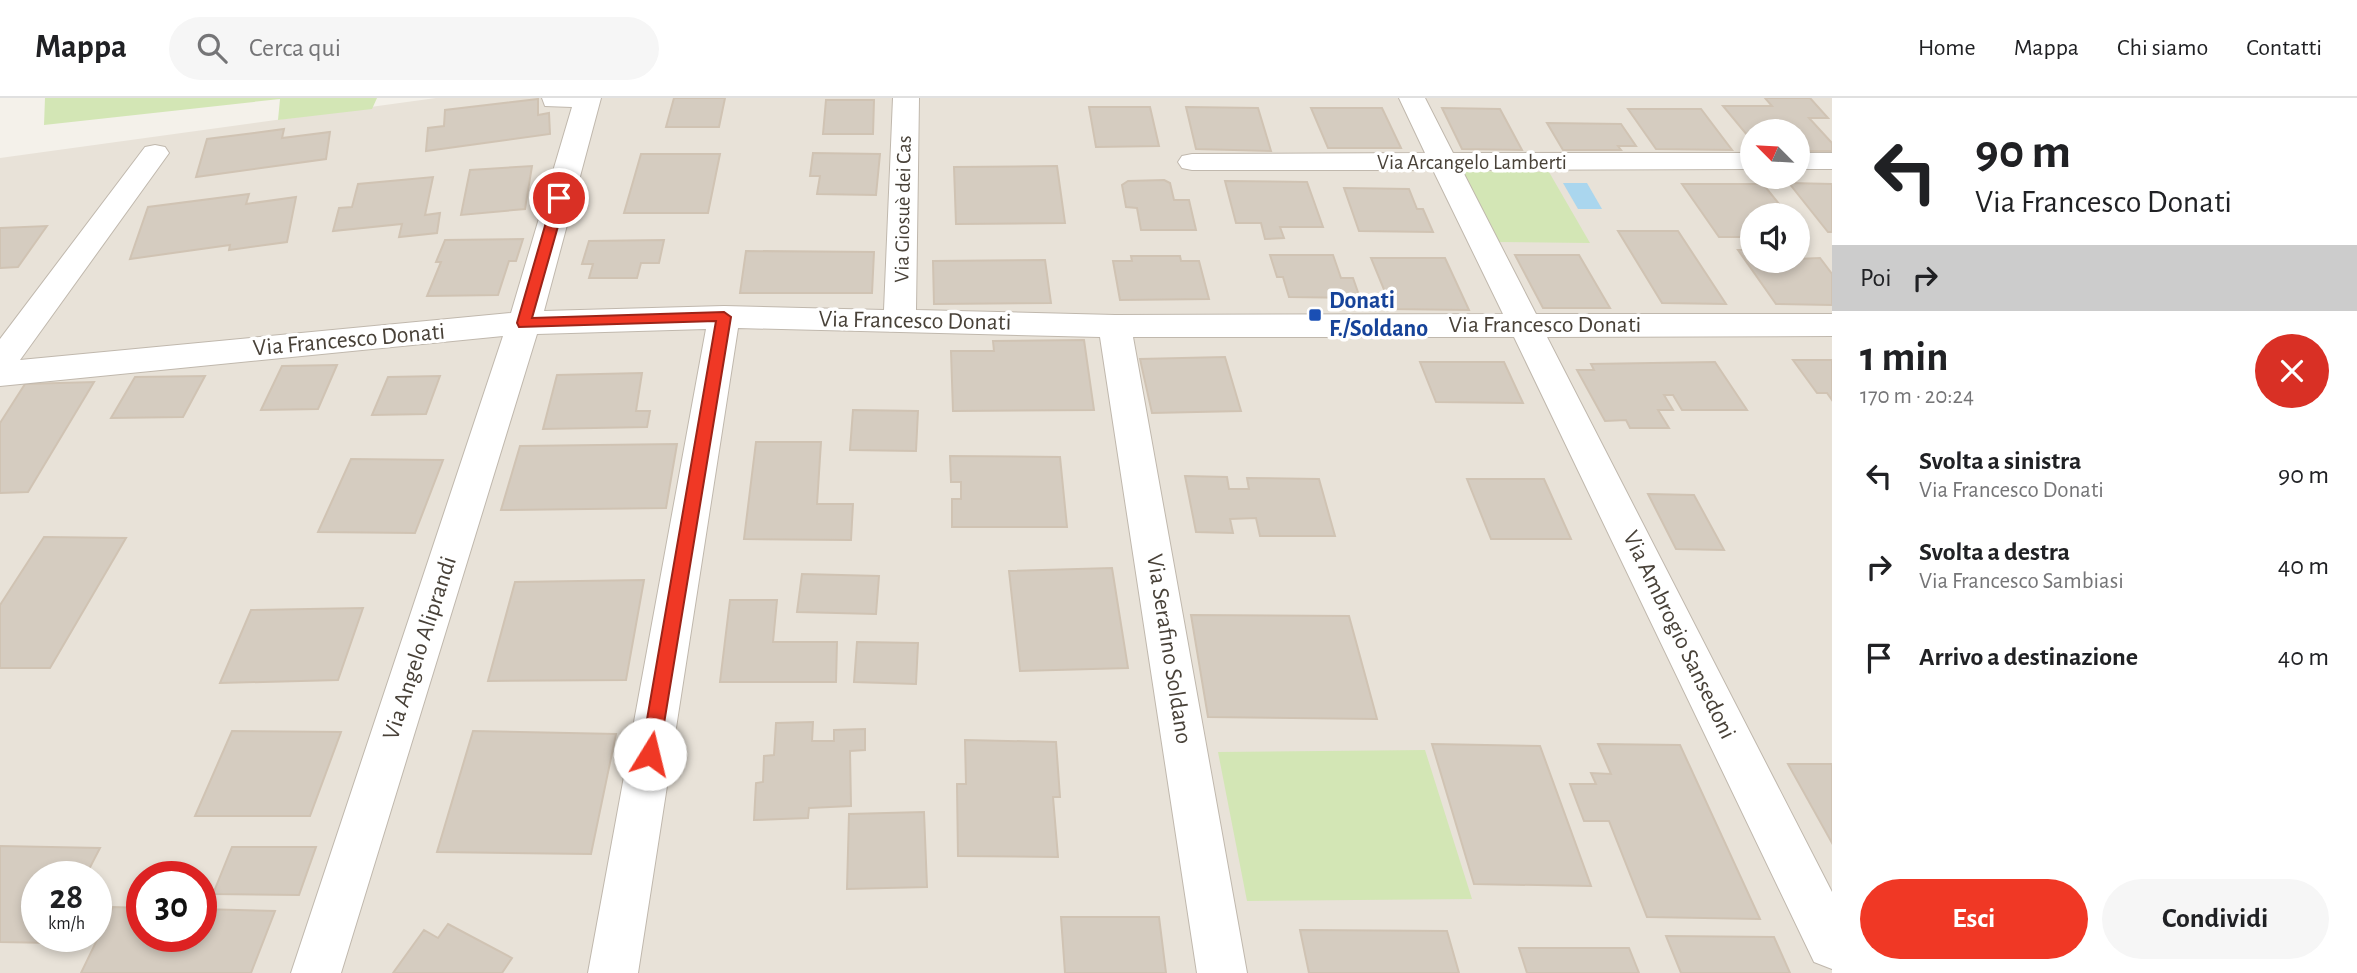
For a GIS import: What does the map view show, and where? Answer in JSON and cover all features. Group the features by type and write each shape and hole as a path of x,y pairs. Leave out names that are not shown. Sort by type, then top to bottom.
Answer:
{"street":[{"name":"Via Angelo Aliprandi","path":"316,973 524,323 588,98 554,100"},
{"name":"Via Giosuè dei Cas","path":"900,321 906,98"},
{"name":"Via Ambrogio Sansedoni","path":"1412,98 1832,944"},
{"path":"0,363 155,153"},
{"name":"Via Arcangelo Lamberti","path":"1192,162 1740,161"},
{"path":"1810,161 1832,161"},
{"name":"Via Francesco Donati","path":"0,373 524,323 724,317 1115,326 1832,326"},
{"path":"613,973 724,317"},
{"name":"Via Serafino Soldano","path":"1115,326 1222,973"}],"shaded area":[{"path":"436,98 1832,98 1832,973 0,973 0,158"}],"green space":[{"path":"45,98 377,98 372,109 278,120 280,99 44,125"},
{"path":"1459,171 1549,172 1590,243 1494,242"},
{"path":"1425,750 1472,899 1247,901 1218,752"}],"water":[{"path":"1563,183 1587,183 1602,209 1578,209"}],"building":[{"path":"674,98 725,98 719,127 666,127"},
{"path":"1765,98 1810,98 1828,118 1740,119 1740,127 1723,106 1772,106"},
{"path":"538,99 538,115 549,113 550,134 426,151 428,128 444,126 445,110"},
{"path":"826,100 874,100 873,134 823,134"},
{"path":"1089,107 1150,107 1159,146 1096,147"},
{"path":"1186,107 1258,108 1271,151 1196,149"},
{"path":"1311,108 1382,108 1401,148 1328,148"},
{"path":"1442,108 1500,109 1522,150 1462,149"},
{"path":"1628,109 1701,109 1732,150 1656,149"},
{"path":"1810,119 1832,143 1832,151 1810,151"},
{"path":"1547,123 1621,124 1636,146 1618,146 1621,150 1563,150"},
{"path":"284,129 282,138 330,132 326,159 196,177 207,139"},
{"path":"813,153 880,154 876,195 817,194 820,176 810,176"},
{"path":"641,154 720,154 708,213 624,213"},
{"path":"532,166 525,209 461,215 470,170"},
{"path":"1057,166 1065,223 956,224 954,167"},
{"path":"433,177 425,215 440,213 437,233 399,237 402,224 333,231 339,208 352,207 358,184"},
{"path":"1164,180 1170,183 1174,200 1189,200 1196,230 1141,230 1137,208 1126,207 1122,185 1128,181"},
{"path":"1225,181 1307,182 1323,227 1280,227 1284,238 1265,239 1261,223 1236,223"},
{"path":"1810,183 1832,184 1832,232 1828,232 1810,209 1810,203 1805,203 1794,189 1810,189"},
{"path":"1682,184 1740,184 1740,189 1767,189 1778,203 1740,203 1740,237 1719,237"},
{"path":"1344,188 1409,189 1417,209 1423,209 1433,232 1359,231"},
{"path":"249,194 246,204 296,197 287,242 229,250 230,245 130,259 148,207"},
{"path":"47,226 18,267 0,268 0,228"},
{"path":"1618,231 1678,231 1726,304 1662,303"},
{"path":"523,239 516,261 509,261 498,295 427,296 441,262 436,262 445,240"},
{"path":"664,240 659,263 641,263 637,278 589,278 593,264 582,264 589,241"},
{"path":"746,251 874,252 872,293 740,293"},
{"path":"1270,255 1333,255 1341,278 1353,278 1360,298 1289,297 1283,277 1277,277"},
{"path":"1515,255 1579,255 1610,308 1543,308"},
{"path":"1131,256 1180,256 1181,261 1199,261 1209,299 1120,300 1113,261 1132,261"},
{"path":"1371,258 1445,258 1469,310 1392,309"},
{"path":"1810,258 1820,258 1832,274 1832,305 1776,304 1754,273 1810,273"},
{"path":"1045,260 1051,303 934,304 933,261"},
{"path":"1084,340 1094,410 953,411 951,351 994,351 993,341"},
{"path":"1225,357 1241,411 1152,413 1140,359"},
{"path":"1793,360 1832,360 1832,400 1827,393 1817,393"},
{"path":"1420,362 1504,362 1523,403 1436,402"},
{"path":"1715,362 1747,410 1682,410 1673,395 1664,395 1673,410 1658,410 1669,428 1630,428 1626,420 1605,421 1577,370 1594,370 1591,364"},
{"path":"337,365 318,409 261,410 282,366"},
{"path":"642,373 636,411 650,411 647,427 543,429 557,375"},
{"path":"205,376 183,417 111,418 135,377"},
{"path":"440,376 426,414 372,415 388,377"},
{"path":"94,382 28,492 0,493 0,423 25,384"},
{"path":"853,410 918,411 916,451 850,450"},
{"path":"756,442 821,442 817,504 853,504 851,540 744,539"},
{"path":"677,444 666,508 501,510 520,446"},
{"path":"950,456 1060,457 1067,527 952,527 952,499 961,499 961,482 951,482"},
{"path":"351,459 443,460 415,533 318,532"},
{"path":"1185,476 1227,477 1229,489 1249,489 1247,478 1319,479 1335,536 1260,536 1256,518 1230,519 1233,533 1196,532"},
{"path":"1467,479 1544,479 1571,539 1491,539"},
{"path":"1648,494 1694,495 1724,550 1676,549"},
{"path":"44,537 126,538 50,668 0,668 0,605"},
{"path":"1112,568 1128,668 1020,671 1009,571"},
{"path":"802,574 879,576 876,614 797,612"},
{"path":"644,580 626,680 488,681 515,582"},
{"path":"730,600 777,600 773,642 837,642 836,682 720,682"},
{"path":"363,608 338,680 220,683 251,610"},
{"path":"1191,615 1349,616 1377,719 1208,717"},
{"path":"857,642 918,643 916,684 854,682"},
{"path":"813,722 812,741 834,741 834,730 865,729 865,750 850,751 851,806 809,808 808,818 754,820 756,783 763,782 764,756 774,755 776,723"},
{"path":"232,731 341,732 310,816 195,816"},
{"path":"473,731 616,734 591,854 437,852"},
{"path":"965,740 1056,742 1060,797 1053,797 1058,857 958,856 957,784 966,784"},
{"path":"1432,744 1540,746 1591,886 1474,884"},
{"path":"1598,744 1680,745 1760,919 1647,917 1609,821 1584,821 1570,784 1596,784 1591,773 1611,774"},
{"path":"1788,764 1832,764 1832,843"},
{"path":"924,812 927,887 847,889 849,814"},
{"path":"0,846 100,848 93,861 21,861 21,942 0,942"},
{"path":"232,847 316,847 299,895 217,894 217,884"},
{"path":"126,907 126,952 217,952 217,909 275,911 251,973 81,973 91,952 112,952 112,909"},
{"path":"1061,917 1159,917 1166,973 1065,973"},
{"path":"448,924 512,958 502,973 393,973 424,930 438,938"},
{"path":"1300,930 1447,931 1459,973 1309,973"},
{"path":"1666,936 1774,937 1790,973 1681,973"},
{"path":"1519,948 1629,948 1639,973 1527,973"}],"place":[{"name":"Donati F./Soldano","path":"1315,315"}],"route":[{"path":"559,198 524,323 724,317 650,754"}]}
